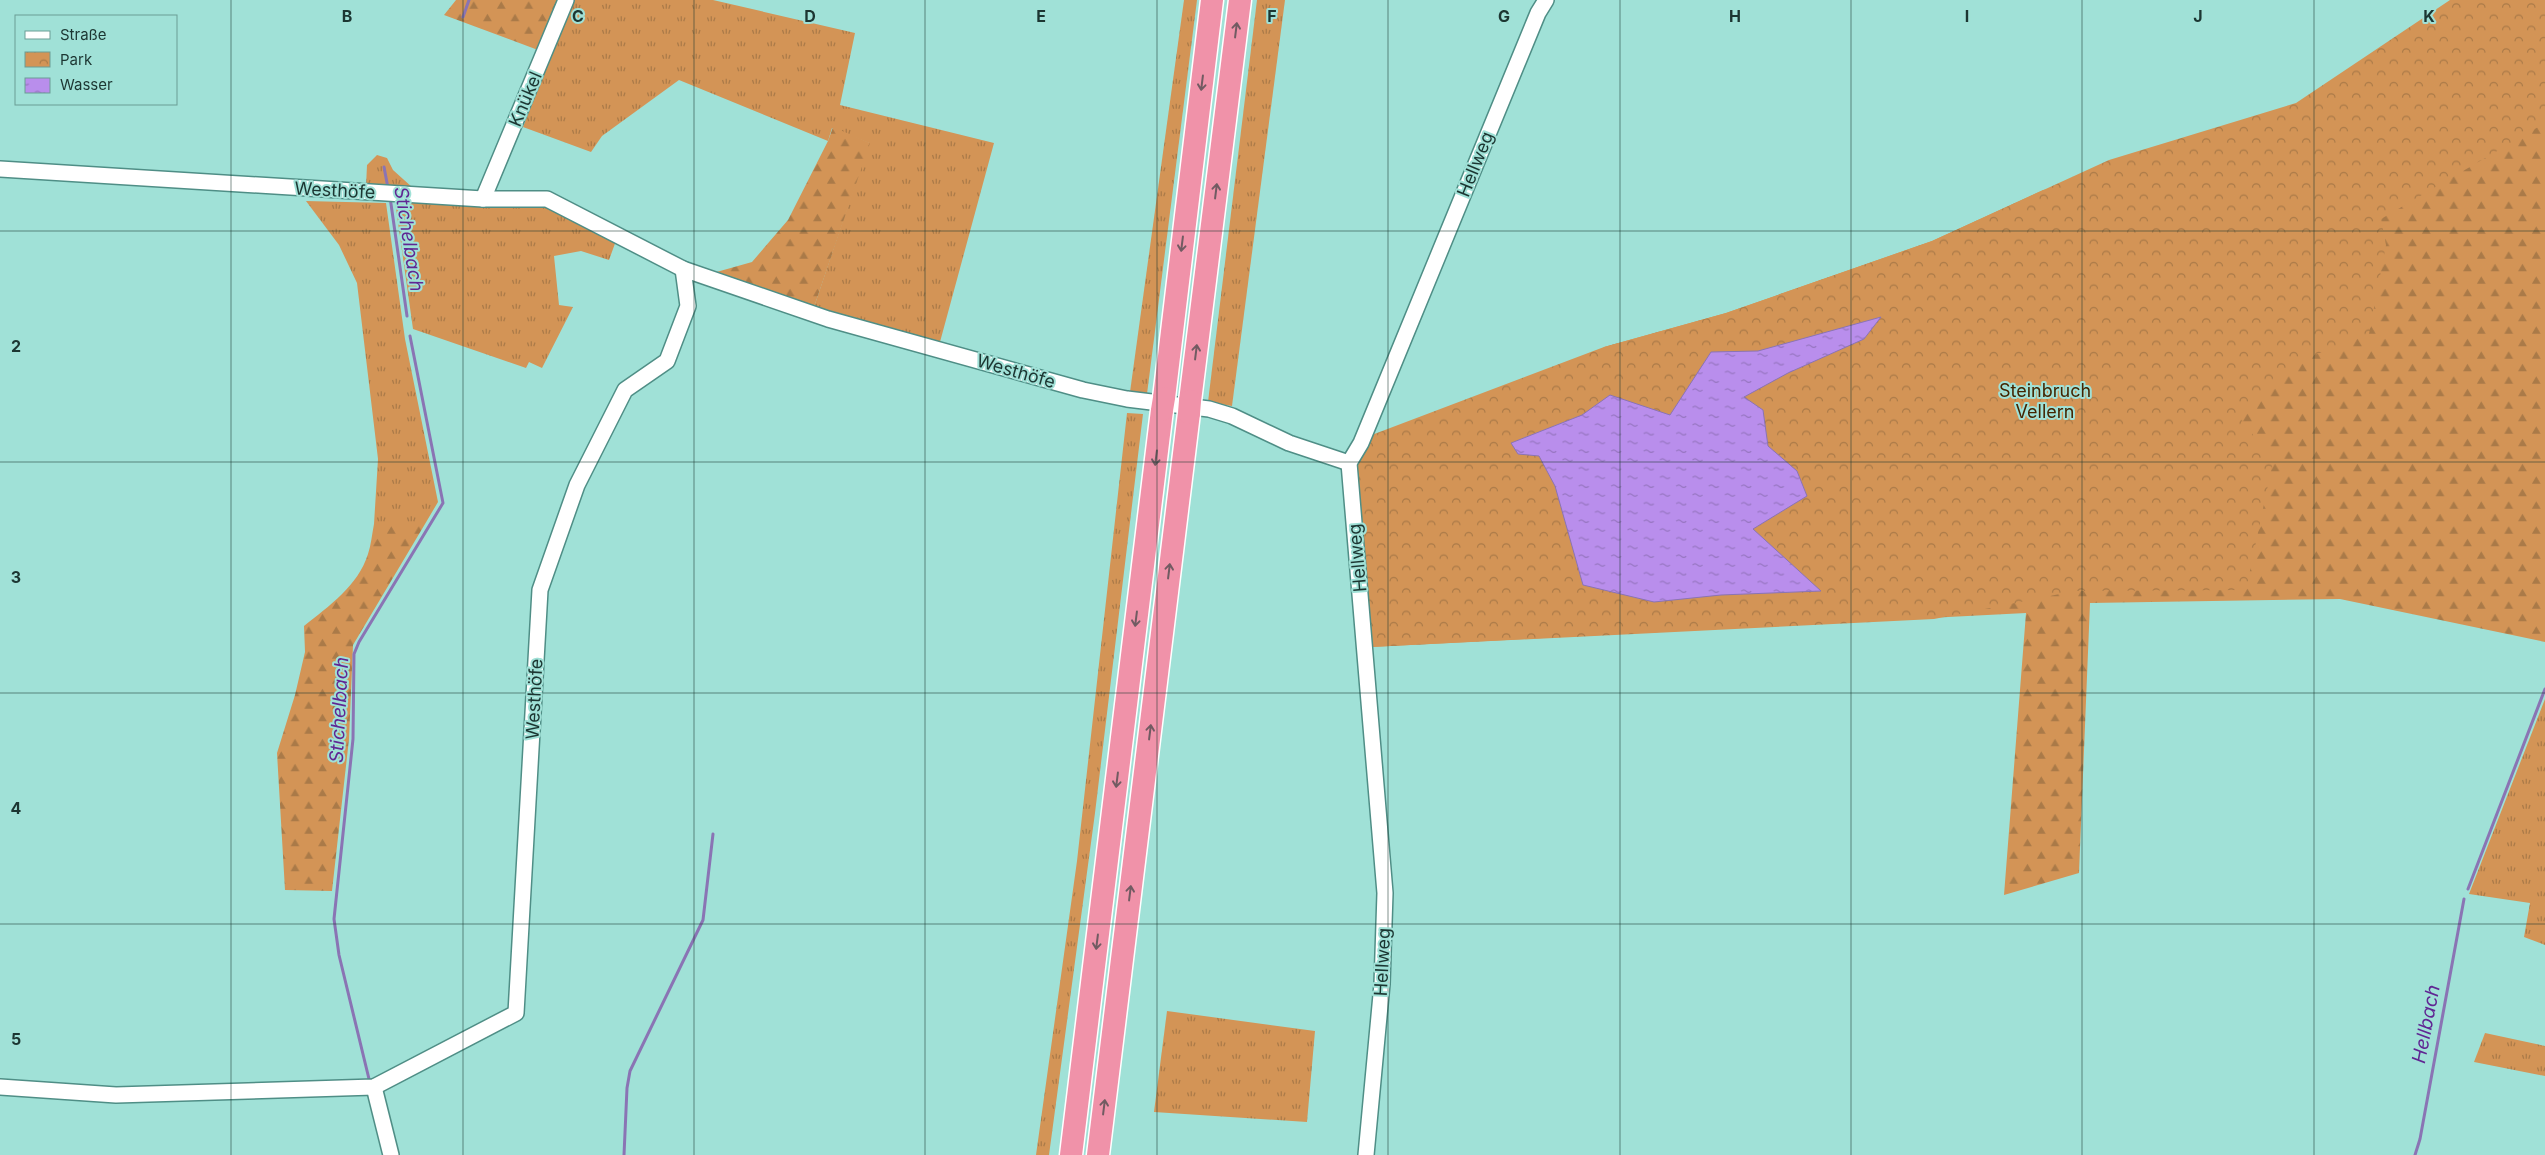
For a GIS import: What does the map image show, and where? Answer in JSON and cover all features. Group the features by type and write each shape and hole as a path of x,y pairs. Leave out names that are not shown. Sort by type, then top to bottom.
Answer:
{"highway":[{"path":"1071,1155 1212,0"},
{"path":"1098,1155 1240,0"}],"street":[{"name":"Knükel","path":"483,199 566,0"},
{"name":"Hellweg","path":"1366,1155 1382,984 1385,893 1349,463 1360,443 1538,13 1546,0"},
{"name":"Westhöfe","path":"0,169 483,199 547,200 683,269 828,319 1083,390 1127,400 1210,409 1232,416 1289,443 1349,463"},
{"name":"Westhöfe","path":"374,1087 516,1013 540,590 577,485 625,390 667,361 688,306 683,269"},
{"path":"0,1087 116,1095 374,1087 390,1155"}],"green space":[{"path":"456,0 559,0 538,50 444,15"},
{"path":"573,0 713,0 855,33 840,105 994,143 940,342 814,307 869,143 832,128 828,141 679,80 602,136 591,152 523,127"},
{"path":"1184,0 1197,0 1147,394 1130,392"},
{"path":"1257,0 1285,0 1232,406 1208,402"},
{"name":"Steinbruch Vellern","path":"2450,0 2545,0 2545,123 2381,219 2386,245 2369,334 2299,361 2238,415 2273,461 2246,590 2075,591 1934,619 1371,647 1354,467 1369,436 1604,347 1726,313 1932,241 2109,160 2296,103"},
{"name":"Steinbruch Vellern","path":"2545,99 2545,642 2340,599 2090,603 2079,873 2004,895 2026,613 1371,647 1604,347 1726,313 1932,241 2043,190 2392,138"},
{"path":"833,127 870,143 814,307 713,273 752,262 788,220 828,141"},
{"path":"377,155 387,158 393,170 413,188 366,187 367,165"},
{"path":"306,201 386,203 405,339 438,502 425,524 374,524 378,459 357,283 339,245"},
{"path":"395,201 544,205 617,238 609,260 581,251 554,256 559,305 573,307 542,368 529,362 526,368 413,329"},
{"path":"1127,413 1143,414 1095,813 1049,1155 1036,1155 1077,861"},
{"path":"374,524 425,524 353,645 349,739 332,891 285,890 277,753 295,695 305,652 304,626 342,594 357,576 368,554"},
{"path":"2545,699 2545,945 2524,937 2530,903 2469,894"},
{"path":"1167,1011 1315,1031 1307,1122 1154,1112"},
{"path":"2485,1033 2545,1046 2545,1076 2474,1062"}],"water":[{"path":"1881,317 1864,339 1788,373 1744,397 1763,410 1768,446 1797,471 1807,496 1753,529 1821,591 1721,595 1654,602 1583,585 1555,486 1539,456 1518,454 1511,443 1582,415 1610,395 1670,415 1711,352 1758,351"}],"waterway":[{"name":"Stichelbach","path":"463,17 469,0"},
{"name":"Stichelbach","path":"384,167 388,188"},
{"name":"Stichelbach","path":"390,197 407,316"},
{"name":"Stichelbach","path":"369,1079 339,955 334,919 353,739 354,654 359,642 443,503 410,336"},
{"name":"Hellbach","path":"2468,889 2545,689"},
{"path":"624,1155 627,1088 630,1071 703,920 713,834"},
{"name":"Hellbach","path":"2415,1155 2420,1139 2464,899"}]}
